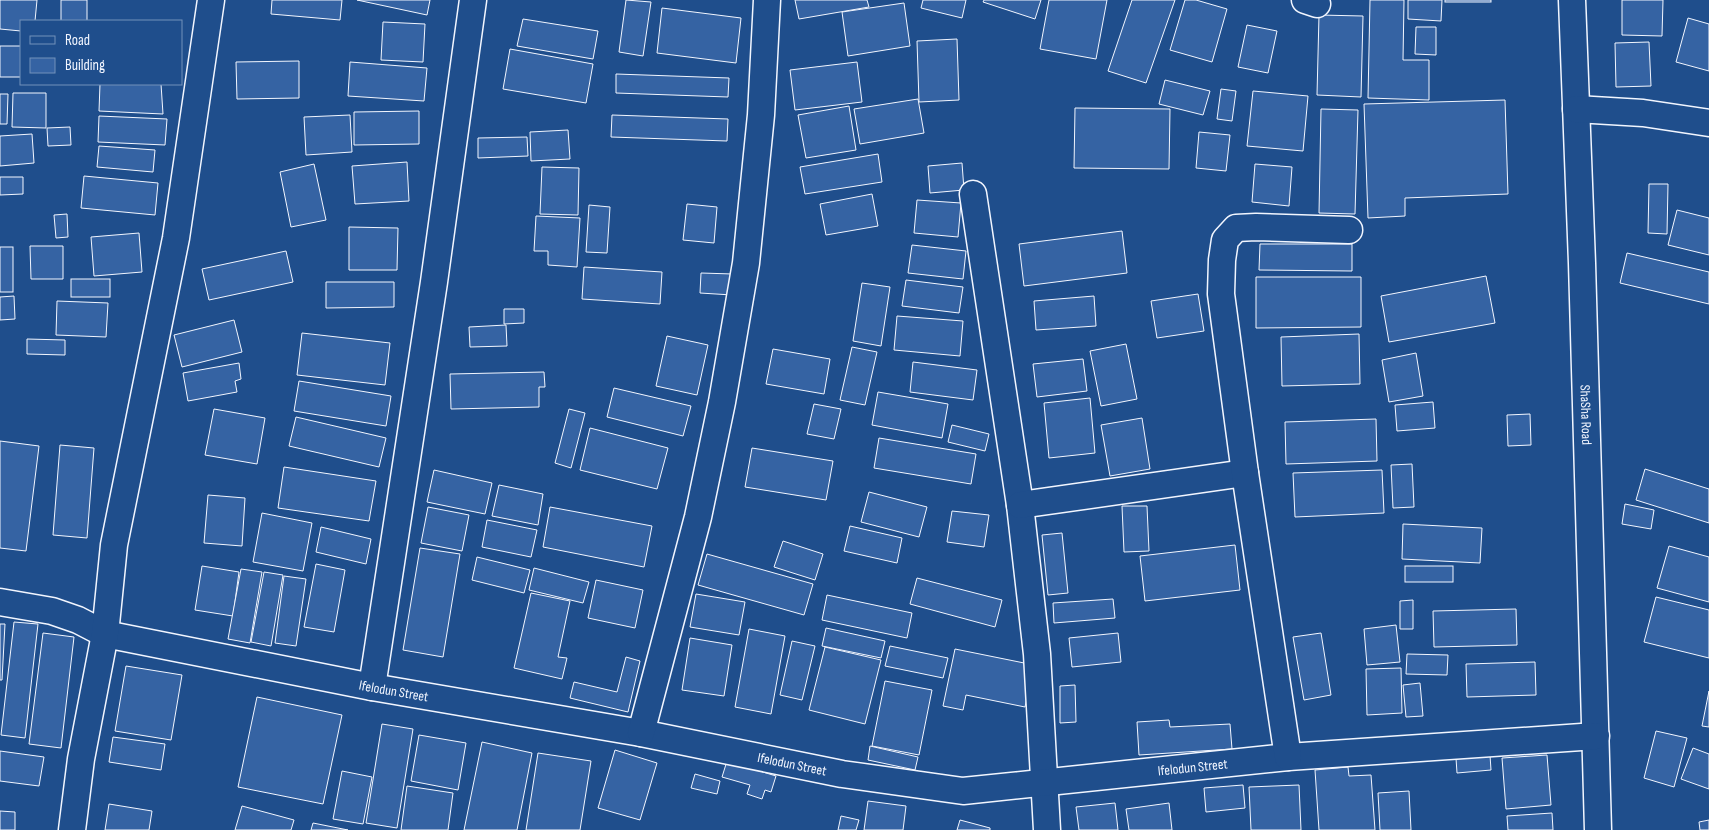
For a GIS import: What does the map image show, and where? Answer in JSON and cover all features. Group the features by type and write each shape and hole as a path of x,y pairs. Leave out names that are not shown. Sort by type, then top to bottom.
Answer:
{"street":[{"path":"72,830 81,759 104,634 114,546 176,238 211,0"},
{"path":"372,686 434,282 474,0"},
{"path":"641,733 698,517 722,402 746,263 761,115 767,0"},
{"name":"ShaSha Road","path":"1572,0 1598,830"},
{"path":"1576,108 1643,113 1709,123"},
{"path":"974,194 1020,505 1037,654 1046,830"},
{"path":"1288,757 1245,473 1221,294 1222,260 1225,240 1236,228 1349,230"},
{"path":"1020,505 1245,473"},
{"name":"Ifelodun Street","path":"0,602 52,611 78,620 104,634 372,686 641,733 842,774 963,792 1288,757 1596,736"}],"building":[{"path":"0,0 37,0 35,20 20,20 20,31 0,29"},
{"path":"61,0 87,0 87,20 61,20"},
{"path":"272,0 342,0 340,20 271,14"},
{"path":"357,0 430,0 427,15"},
{"path":"626,0 651,2 643,56 619,52"},
{"path":"795,0 867,0 869,7 799,19"},
{"path":"923,0 966,0 962,18 921,8"},
{"path":"984,0 1041,0 1035,19 983,2"},
{"path":"1049,0 1107,0 1096,59 1040,49"},
{"path":"1132,0 1175,0 1146,83 1108,71"},
{"path":"1185,0 1196,0 1227,9 1212,62 1170,50"},
{"path":"1370,0 1404,0 1403,60 1429,60 1429,100 1368,98"},
{"path":"1408,0 1442,0 1441,21 1408,19"},
{"path":"1445,0 1491,0 1491,2 1445,2"},
{"path":"1622,0 1663,0 1662,36 1622,35"},
{"path":"904,3 910,46 848,56 842,12"},
{"path":"662,8 741,18 736,63 657,53"},
{"path":"1319,15 1363,16 1361,97 1317,95"},
{"path":"1688,18 1709,24 1709,71 1676,62"},
{"path":"523,19 598,31 593,59 517,46"},
{"path":"383,22 425,24 423,62 381,60"},
{"path":"1247,25 1277,31 1268,73 1238,67"},
{"path":"1416,27 1436,27 1436,55 1415,54"},
{"path":"957,39 959,100 919,102 917,41"},
{"path":"1649,42 1651,86 1616,87 1615,43"},
{"path":"0,46 20,46 20,77 0,77"},
{"path":"510,49 593,64 586,103 503,89"},
{"path":"299,61 299,98 237,99 236,62"},
{"path":"350,62 427,68 424,101 348,96"},
{"path":"857,62 862,102 795,110 790,70"},
{"path":"616,74 729,78 728,97 616,93"},
{"path":"1165,80 1210,91 1203,115 1159,104"},
{"path":"100,85 161,85 163,114 99,111"},
{"path":"1221,89 1236,91 1232,121 1217,119"},
{"path":"1253,91 1308,96 1303,151 1247,146"},
{"path":"13,93 46,93 46,128 12,127"},
{"path":"0,94 8,94 7,124 0,124"},
{"path":"918,99 924,133 860,144 854,109"},
{"path":"1505,100 1508,194 1405,198 1405,216 1368,218 1364,104"},
{"path":"849,106 856,150 806,158 798,115"},
{"path":"1075,108 1170,109 1169,169 1074,168"},
{"path":"1321,109 1358,110 1355,214 1319,213"},
{"path":"419,111 419,144 354,145 354,112"},
{"path":"350,115 352,152 306,155 304,117"},
{"path":"612,115 728,119 727,141 611,137"},
{"path":"99,116 167,119 165,145 98,142"},
{"path":"70,127 71,145 48,146 47,128"},
{"path":"568,130 570,159 531,161 530,132"},
{"path":"1199,132 1230,135 1226,171 1196,168"},
{"path":"32,134 34,163 0,166 0,136"},
{"path":"527,137 528,156 478,158 478,138"},
{"path":"99,146 155,150 153,172 97,167"},
{"path":"878,154 882,182 805,194 800,167"},
{"path":"407,162 409,201 355,204 352,166"},
{"path":"962,163 964,190 930,193 928,166"},
{"path":"314,164 326,220 291,227 280,172"},
{"path":"1255,164 1292,167 1289,206 1252,202"},
{"path":"542,167 579,168 578,215 540,214"},
{"path":"84,176 158,183 155,215 81,208"},
{"path":"0,177 23,177 23,194 0,195"},
{"path":"1649,184 1668,184 1667,234 1648,233"},
{"path":"872,194 878,226 826,235 820,204"},
{"path":"917,200 961,203 958,237 914,233"},
{"path":"687,204 717,207 714,243 683,240"},
{"path":"589,205 610,207 607,253 586,252"},
{"path":"1677,210 1709,218 1709,255 1668,245"},
{"path":"67,214 68,237 56,238 54,215"},
{"path":"536,216 580,218 577,267 548,265 548,251 534,251"},
{"path":"349,227 398,228 397,270 349,270"},
{"path":"1122,231 1127,273 1024,286 1019,244"},
{"path":"139,233 142,272 94,276 91,237"},
{"path":"1260,244 1352,244 1352,271 1259,270"},
{"path":"912,245 966,251 963,279 908,273"},
{"path":"30,246 63,246 63,279 31,279"},
{"path":"0,247 13,247 13,292 0,292"},
{"path":"286,251 293,282 209,300 202,269"},
{"path":"1627,253 1709,272 1709,304 1620,283"},
{"path":"584,267 662,272 660,304 582,299"},
{"path":"701,273 733,274 732,295 700,293"},
{"path":"1486,276 1495,323 1389,342 1381,296"},
{"path":"1256,277 1361,277 1361,327 1256,328"},
{"path":"71,279 110,279 110,297 71,297"},
{"path":"906,280 963,287 959,313 902,306"},
{"path":"326,282 394,282 394,307 326,308"},
{"path":"862,283 890,287 881,346 853,341"},
{"path":"1198,294 1204,331 1157,338 1151,301"},
{"path":"14,296 15,319 0,320 0,297"},
{"path":"1094,296 1096,326 1036,330 1034,301"},
{"path":"57,301 108,303 106,337 56,335"},
{"path":"504,309 524,309 524,323 504,324"},
{"path":"897,316 963,321 960,356 894,350"},
{"path":"234,320 242,352 182,367 174,335"},
{"path":"506,325 507,346 470,347 469,327"},
{"path":"302,333 390,343 385,385 297,375"},
{"path":"1359,334 1360,384 1282,386 1281,337"},
{"path":"667,336 708,345 697,395 656,386"},
{"path":"27,339 65,340 65,355 27,354"},
{"path":"1126,344 1137,399 1101,406 1090,351"},
{"path":"852,347 877,352 865,405 840,400"},
{"path":"773,349 830,359 824,394 766,384"},
{"path":"1416,353 1423,396 1389,402 1382,360"},
{"path":"1083,359 1087,391 1037,397 1033,364"},
{"path":"913,362 977,370 973,400 910,392"},
{"path":"239,363 241,379 235,381 237,392 188,401 183,373"},
{"path":"544,372 545,387 539,387 539,407 451,409 450,374"},
{"path":"299,381 391,396 386,426 294,411"},
{"path":"614,388 691,406 683,436 607,417"},
{"path":"878,392 948,404 942,438 872,425"},
{"path":"1090,398 1095,453 1049,458 1044,403"},
{"path":"1433,402 1435,428 1397,431 1395,405"},
{"path":"814,404 841,409 834,439 807,434"},
{"path":"214,409 265,418 257,464 205,455"},
{"path":"569,409 585,413 571,468 555,463"},
{"path":"1530,414 1531,445 1508,446 1507,415"},
{"path":"296,417 386,438 379,467 289,446"},
{"path":"1142,418 1150,469 1110,476 1101,425"},
{"path":"1376,419 1377,461 1286,464 1285,422"},
{"path":"952,425 989,434 985,451 948,442"},
{"path":"590,428 668,448 657,489 580,470"},
{"path":"879,438 976,454 971,484 874,468"},
{"path":"0,441 39,446 26,551 0,548"},
{"path":"60,445 94,448 87,538 53,535"},
{"path":"752,448 833,461 826,500 745,487"},
{"path":"1412,464 1414,507 1393,508 1391,465"},
{"path":"284,467 376,481 369,521 278,508"},
{"path":"1645,469 1709,489 1709,523 1636,500"},
{"path":"434,470 492,483 485,514 427,502"},
{"path":"1382,470 1384,513 1295,517 1293,473"},
{"path":"499,485 543,494 538,525 492,516"},
{"path":"869,492 927,507 919,537 861,522"},
{"path":"208,495 245,498 242,546 204,543"},
{"path":"1625,504 1654,510 1651,529 1622,524"},
{"path":"1122,506 1147,506 1149,551 1124,552"},
{"path":"428,507 469,515 462,551 421,543"},
{"path":"550,507 652,526 644,567 543,547"},
{"path":"952,511 989,515 984,547 947,542"},
{"path":"262,513 312,523 303,571 253,562"},
{"path":"487,520 537,530 531,557 482,547"},
{"path":"1403,524 1482,528 1480,563 1402,559"},
{"path":"850,526 902,538 897,563 844,551"},
{"path":"321,527 371,539 366,564 316,552"},
{"path":"1062,533 1068,593 1048,595 1042,535"},
{"path":"783,541 823,554 815,580 774,567"},
{"path":"1235,545 1240,590 1145,601 1140,556"},
{"path":"1669,546 1709,557 1709,602 1657,588"},
{"path":"420,548 460,554 443,657 403,650"},
{"path":"707,554 813,584 804,615 698,585"},
{"path":"477,557 530,570 524,593 472,580"},
{"path":"316,564 345,570 334,632 304,627"},
{"path":"202,566 239,572 233,616 195,610"},
{"path":"1405,566 1453,566 1453,582 1405,582"},
{"path":"534,568 589,582 583,603 529,590"},
{"path":"241,569 262,572 250,643 228,639"},
{"path":"264,572 283,575 271,646 251,642"},
{"path":"284,576 306,579 296,646 275,643"},
{"path":"917,578 1002,600 995,627 910,604"},
{"path":"596,580 643,590 635,628 588,618"},
{"path":"531,593 570,601 558,657 567,658 562,679 514,668"},
{"path":"696,594 745,602 739,635 690,627"},
{"path":"827,595 912,613 907,638 822,620"},
{"path":"1656,597 1709,610 1709,658 1644,642"},
{"path":"1113,599 1115,618 1054,623 1053,603"},
{"path":"1413,600 1413,629 1400,629 1400,601"},
{"path":"1516,609 1517,645 1434,647 1433,611"},
{"path":"14,622 38,624 25,738 1,735"},
{"path":"0,624 5,624 2,680 0,680"},
{"path":"1396,625 1400,662 1367,665 1364,629"},
{"path":"826,628 885,641 881,658 822,646"},
{"path":"749,629 785,636 771,714 735,707"},
{"path":"43,633 74,637 61,748 29,744"},
{"path":"1118,633 1121,662 1072,667 1069,638"},
{"path":"1321,633 1331,695 1304,700 1293,637"},
{"path":"690,638 732,645 724,696 682,690"},
{"path":"792,641 815,646 802,700 780,695"},
{"path":"890,646 948,658 943,678 885,666"},
{"path":"825,647 881,660 865,724 809,710"},
{"path":"955,649 1034,665 1025,707 966,695 963,710 943,706"},
{"path":"1407,654 1448,655 1447,675 1406,674"},
{"path":"626,657 640,661 628,712 570,698 574,682 617,692"},
{"path":"1535,662 1536,695 1467,697 1466,664"},
{"path":"126,666 182,675 171,740 115,731"},
{"path":"1401,668 1402,713 1367,715 1366,669"},
{"path":"885,681 932,690 919,755 872,746"},
{"path":"1420,683 1423,716 1406,717 1403,685"},
{"path":"1075,685 1076,722 1060,723 1060,686"},
{"path":"1709,691 1709,727 1702,726"},
{"path":"257,697 342,715 323,804 238,787"},
{"path":"1169,720 1170,727 1230,724 1232,749 1139,755 1137,722"},
{"path":"382,724 413,729 397,828 366,823"},
{"path":"1656,731 1687,738 1674,787 1644,778"},
{"path":"419,735 466,743 458,790 411,781"},
{"path":"113,737 165,744 161,770 109,762"},
{"path":"482,742 532,753 517,830 464,830"},
{"path":"870,746 918,757 915,770 868,760"},
{"path":"1693,748 1709,754 1709,789 1681,779"},
{"path":"615,750 657,763 640,820 598,808"},
{"path":"0,751 44,757 39,786 0,781"},
{"path":"538,753 591,761 580,830 526,830"},
{"path":"1490,755 1491,770 1457,773 1456,758"},
{"path":"1547,755 1551,805 1506,809 1502,758"},
{"path":"727,761 776,776 771,792 765,790 762,799 747,794 750,785 722,777"},
{"path":"1348,767 1349,776 1371,775 1375,830 1319,830 1315,770"},
{"path":"342,771 372,777 363,824 333,819"},
{"path":"695,774 720,781 717,794 691,788"},
{"path":"1243,785 1245,808 1206,812 1204,788"},
{"path":"1299,785 1301,830 1251,830 1249,787"},
{"path":"407,786 453,793 448,830 401,830"},
{"path":"1409,791 1411,830 1380,830 1378,793"},
{"path":"868,801 906,806 903,830 864,830"},
{"path":"1115,803 1118,830 1079,830 1076,807"},
{"path":"1169,803 1172,830 1129,830 1126,809"},
{"path":"109,804 152,811 149,830 105,830"},
{"path":"242,806 294,820 291,830 235,830"},
{"path":"0,811 15,812 15,830 0,830"},
{"path":"1552,813 1553,830 1508,830 1507,816"},
{"path":"841,816 859,820 856,830 838,830"},
{"path":"960,820 990,828 990,830 957,830"},
{"path":"1709,820 1709,830 1700,830 1699,822"},
{"path":"313,823 348,830 311,830"}]}
